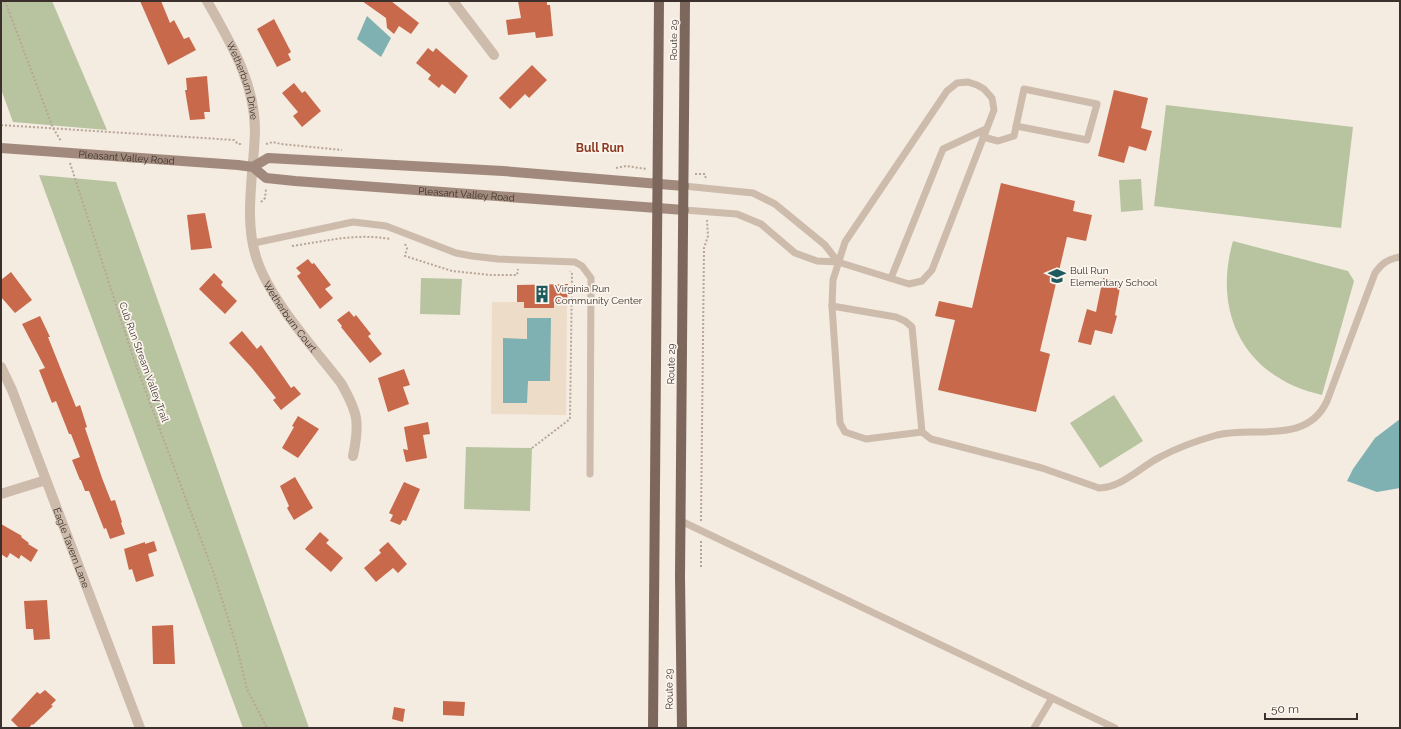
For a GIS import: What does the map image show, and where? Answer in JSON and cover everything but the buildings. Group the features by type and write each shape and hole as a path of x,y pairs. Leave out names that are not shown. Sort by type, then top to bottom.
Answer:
{"main road":[{"name":"Route 29","path":"653,728 659,1"},
{"name":"Route 29","path":"682,728 681,521 685,1"},
{"name":"Pleasant Valley Road","path":"1,148 253,167"},
{"path":"266,178 253,167 268,158 503,171 684,186"},
{"name":"Pleasant Valley Road","path":"266,178 684,210"}],"street":[{"name":"Wetherburn Drive","path":"208,1 238,56 244,72 253,108 253,167"},
{"path":"453,1 494,55"},
{"name":"Wetherburn Court","path":"253,167 250,210 251,227 257,259 264,277 274,295 341,383 348,396 358,422 358,432 353,456"},
{"name":"Eagle Tavern Lane","path":"1,367 12,390 140,728"},
{"path":"1,494 46,480"}],"lane":[{"path":"684,210 737,214 761,224 795,253 817,261 838,262 909,284 922,281 932,270 994,110 992,98 984,89 968,82 957,83 947,91 845,242 838,262 833,280 832,306 840,423 845,432 866,439 922,432 931,439 1042,468 1099,488 1108,488 1117,484 1161,456 1218,435 1242,432 1282,432 1292,430 1308,422 1323,410 1375,272 1390,259 1400,257"},
{"path":"983,137 998,141 1014,136 1016,126 1024,89 1097,104 1087,140 1016,126"},
{"path":"891,278 942,149 986,129"},
{"path":"684,186 752,193 775,204 825,245 838,262"},
{"path":"254,243 353,222 386,226 456,252 472,256 498,259 567,260 582,266 591,278 590,474"},
{"path":"832,306 896,317 905,321 912,327 922,432"},
{"path":"681,521 1115,728"},
{"path":"1034,728 1052,698"}],"path":[{"name":"Cub Run Stream Valley Trail","path":"5,1 53,128 67,153 134,360 214,574 236,644 247,689 267,728"},
{"path":"1,125 234,140 238,144 269,144 273,142 346,150"},
{"path":"614,168 626,166 658,170"},
{"path":"684,173 705,174 706,188"},
{"path":"259,204 265,198 266,178"},
{"path":"701,567 704,248 708,236 707,212"},
{"path":"290,246 354,236 370,236 392,240"},
{"path":"399,242 406,244 407,248 404,256 452,272 491,275 518,275 518,268"},
{"path":"532,448 570,419 572,274 565,267"},
{"path":"567,307 572,306"}],"green space":[{"path":"1,1 52,1 107,130 13,122 1,89"},
{"path":"1166,105 1353,127 1341,228 1154,206"},
{"path":"39,175 116,182 309,728 243,728"},
{"path":"1141,179 1143,210 1121,212 1119,180"},
{"path":"1233,241 1348,271 1354,281 1322,395 1295,386 1273,374 1254,358 1241,339 1232,317 1227,293 1228,268"},
{"path":"421,278 462,279 460,315 420,314"},
{"path":"1114,395 1143,441 1100,468 1070,423"},
{"path":"466,447 532,448 530,511 464,509"}],"shaded area":[{"path":"492,302 524,302 524,308 554,303 567,303 566,415 491,414","holes":["503,339 527,339 503,402"]}],"water":[{"path":"367,16 391,38 381,57 357,39"},
{"path":"527,318 551,318 550,381 528,381 527,403 503,403 503,338 527,339"},
{"path":"1400,419 1400,488 1377,492 1347,481 1353,469 1375,438"}],"place":[{"name":"Bull Run Elementary School","path":"1057,276"},
{"name":"Virginia Run Community Center","path":"542,294"}],"district":[{"name":"Bull Run","path":"600,148"}]}
